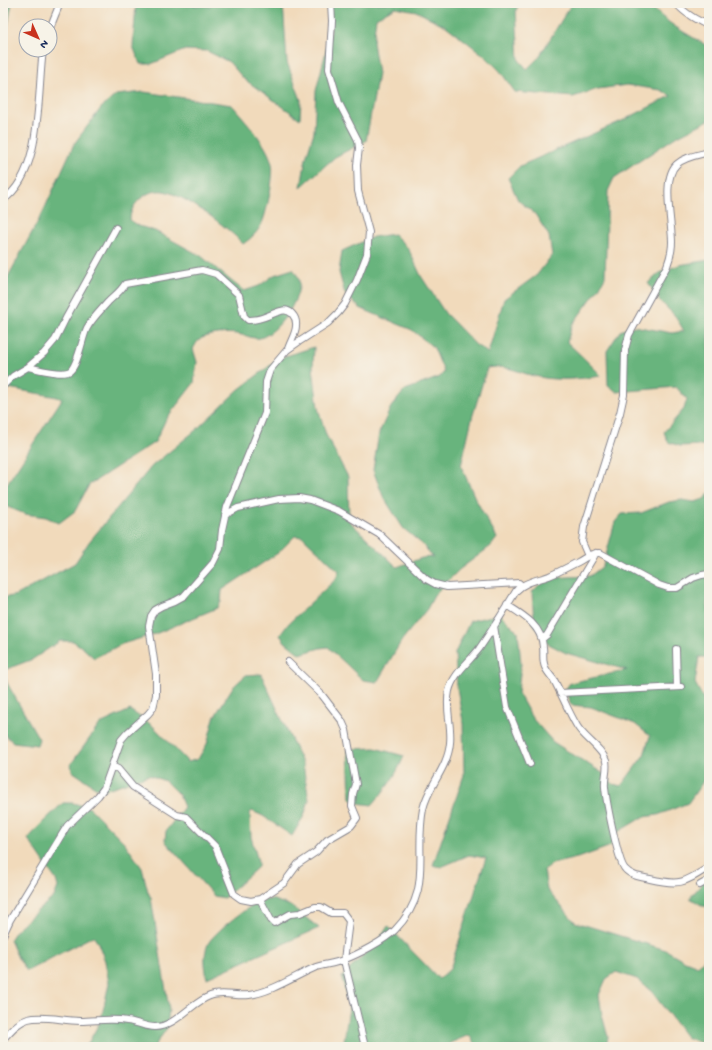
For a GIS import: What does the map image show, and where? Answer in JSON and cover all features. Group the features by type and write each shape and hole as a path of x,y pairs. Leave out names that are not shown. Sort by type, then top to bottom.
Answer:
{"street":[{"path":"54,18 60,3"},
{"path":"3,936 10,920 67,826 98,796 104,788 121,740 126,733 153,708 156,696 156,681 149,626 151,616 155,610 184,596 213,563 220,549 225,515 265,413 266,382 270,370 287,350 328,323 338,313 345,304 357,280 367,254 369,232 358,191 356,170 359,148 358,140 339,103 329,69 332,21 331,3"},
{"path":"676,3 685,12 709,26"},
{"path":"3,200 13,192 19,183 27,164 36,133 42,58"},
{"path":"588,556 582,542 584,527 623,401 626,344 629,335 667,266 671,255 670,175 677,164 681,161 709,152"},
{"path":"3,386 13,376 28,367 44,353 55,340 116,228"},
{"path":"28,367 64,374 70,371 74,365 86,330 91,322 125,284 202,270 216,274 239,295 244,316 248,320 256,321 283,310 294,316 296,326 287,350"},
{"path":"225,515 238,508 279,499 299,498 310,500 338,511 380,535 426,578 436,584 447,587 519,584 522,586"},
{"path":"542,640 547,635 596,553"},
{"path":"3,1039 20,1022 35,1018 78,1021 114,1019 130,1021 145,1026 156,1027 165,1025 206,997 214,994 249,995 264,991 317,967 344,960 363,951 393,932 404,920 415,902 420,884 423,810 427,798 443,768 448,754 450,742 448,705 449,691 452,682 474,656 516,591 522,586 550,575 596,553 659,585 668,588 677,588 693,578 709,574"},
{"path":"507,605 523,614 540,634 545,667 554,680 577,727 605,759 607,767 605,787 619,858 625,870 632,874 649,879 677,883 685,881 709,867"},
{"path":"494,626 507,707 530,764"},
{"path":"560,693 679,687 676,649"},
{"path":"112,766 118,769 133,787 177,815 186,817 215,846 234,894 241,899 251,901 260,899 284,883 298,864 316,852 327,840 351,826 357,818 352,806 356,784 346,730 342,721 322,695 288,662"},
{"path":"700,885 709,880"},
{"path":"260,899 270,920 274,923 290,914 300,913 315,907 320,907 331,913 343,913 349,921 344,960 365,1047"}],"green space":[{"path":"3,3 12,3 3,65"},
{"path":"136,3 175,3 181,5 210,6 211,3 283,3 287,62 301,100 300,119 244,79 229,62 207,51 185,50 151,64 140,64 133,46"},
{"path":"325,3 520,3 516,10 519,60 527,69 539,57 572,3 649,3 669,22 709,47 709,120 674,138 614,178 608,191 605,277 599,288 572,325 567,342 601,376 577,379 554,379 532,376 502,367 487,368 472,418 461,466 475,498 497,538 491,546 460,569 435,594 427,609 402,640 377,682 363,680 328,647 300,654 285,642 280,635 289,623 336,579 339,571 303,537 295,536 278,553 222,590 221,602 217,608 155,634 122,644 94,658 73,641 60,641 33,659 4,670 7,683 39,739 37,745 13,742 3,733 3,598 17,595 75,563 89,542 152,466 196,430 238,390 280,358 314,347 313,368 318,408 326,435 348,477 349,521 397,567 422,558 433,557 422,544 403,528 383,496 373,470 379,433 391,407 405,390 440,377 444,372 434,348 412,330 360,308 345,294 339,272 342,251 373,237 394,234 408,248 421,276 445,313 476,345 488,353 504,299 537,275 552,255 549,236 535,214 518,200 508,178 520,166 624,120 671,96 661,90 627,85 598,89 573,97 515,92 500,71 485,56 446,26 416,11 395,7 376,18 373,42 378,74 366,141 335,157 301,187 306,158 314,132 316,91 331,31 329,12"},
{"path":"144,92 232,105 261,141 270,157 273,169 267,206 260,227 250,239 243,244 228,229 194,205 172,193 163,191 151,192 140,199 133,208 130,220 139,226 155,231 201,256 244,291 259,286 274,275 293,269 299,279 299,287 293,305 287,314 267,335 260,338 253,338 238,334 226,333 201,338 193,349 197,362 194,383 166,419 155,442 89,485 75,511 59,523 46,517 25,514 5,506 3,500 3,490 62,399 3,387 3,286 43,212 74,144 101,108 116,95"},
{"path":"709,260 709,448 703,445 680,446 668,442 664,432 684,409 687,399 676,387 617,392 608,385 607,351 620,331 634,326 672,333 684,331 676,317 660,301 648,283 661,272 679,265"},
{"path":"709,493 709,599 707,603 709,610 709,657 699,657 695,683 709,709 709,772 688,803 658,815 643,817 616,833 611,846 581,857 552,864 544,870 547,890 575,922 666,950 685,961 698,966 709,954 709,1046 686,1037 652,992 637,979 616,972 606,979 599,995 602,1015 608,1037 606,1047 477,1047 469,1035 450,1043 447,1047 340,1047 344,1041 349,1008 342,977 381,937 388,926 439,979 450,969 486,858 469,855 441,867 433,865 464,775 463,721 457,688 455,653 470,621 500,614 518,632 521,663 518,693 532,718 553,742 604,774 613,784 621,786 644,755 650,736 635,724 591,707 571,705 565,690 570,683 627,670 566,653 543,641 534,623 532,592 546,578 590,576 603,566 615,522 622,514 641,513 669,502 682,500 695,502 704,499"},
{"path":"261,674 303,765 309,800 304,816 292,836 263,816 252,811 250,813 251,837 258,861 258,867 224,898 214,896 165,841 166,831 184,807 179,795 165,781 149,775 101,791 72,771 71,764 100,724 130,710 153,726 188,762 198,759 207,744 214,718 233,687 246,675"},
{"path":"375,748 404,756 398,770 372,805 357,803 350,798 348,749"},
{"path":"63,803 73,803 90,808 124,842 142,868 151,898 169,1009 167,1028 154,1047 86,1047 101,1020 109,983 105,961 98,943 93,936 27,971 18,958 10,940 17,929 54,897 58,887 56,880 28,839"},
{"path":"709,875 709,907 703,906 690,898"},
{"path":"271,899 291,906 319,928 207,978 205,957 206,948 211,939 223,927 247,909 260,901"}]}
